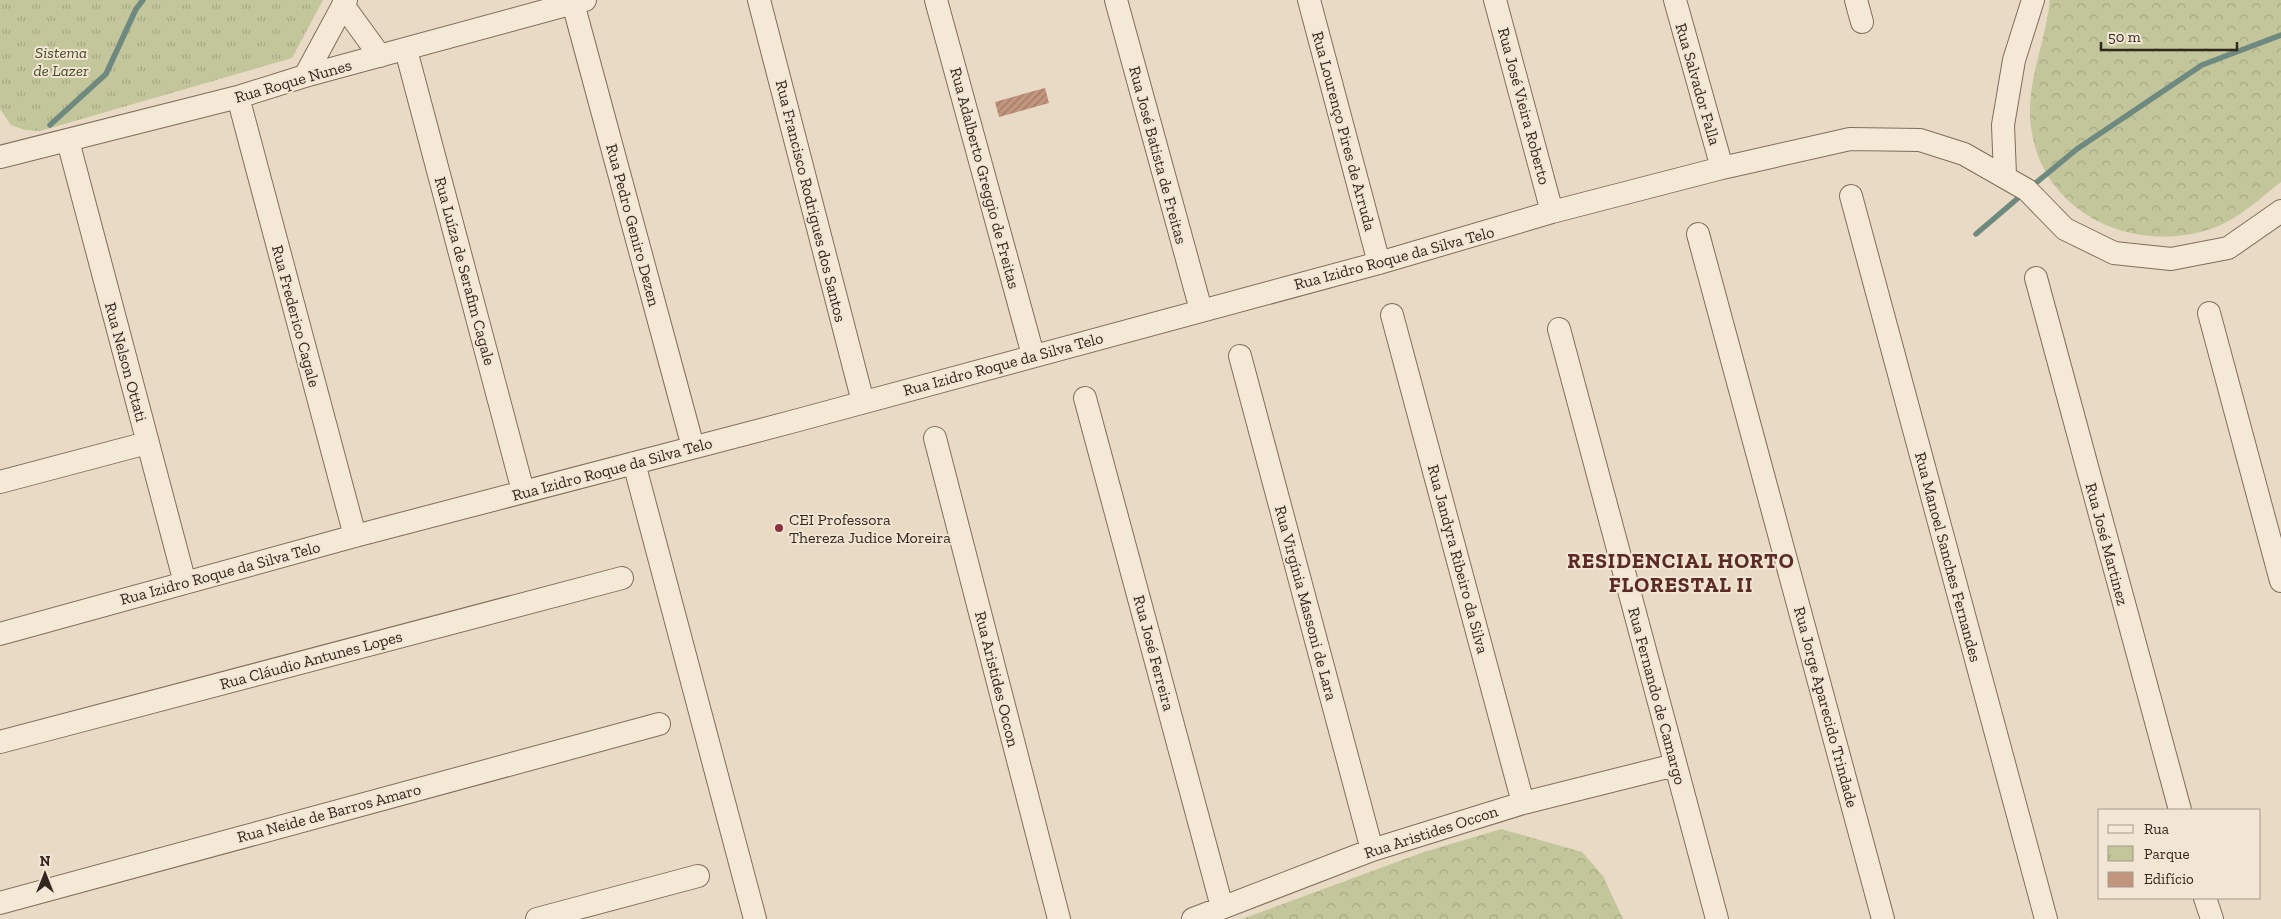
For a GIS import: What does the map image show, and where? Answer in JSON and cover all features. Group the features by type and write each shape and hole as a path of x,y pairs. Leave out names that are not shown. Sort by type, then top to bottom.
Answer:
{"street":[{"name":"Rua Francisco Rodrigues dos Santos","path":"759,0 862,402"},
{"name":"Rua Adalberto Greggio de Freitas","path":"936,0 1033,355"},
{"name":"Rua José Batista de Freitas","path":"1116,0 1201,310"},
{"name":"Rua Lourenço Pires de Arruda","path":"1309,0 1379,263"},
{"name":"Rua José Vieira Roberto","path":"1495,0 1552,212"},
{"name":"Rua Salvador Falla","path":"1675,0 1722,168"},
{"path":"1856,0 1862,22"},
{"path":"2004,175 2003,125 2006,106 2014,60 2033,0"},
{"name":"Rua Roque Nunes","path":"0,157 238,97 305,76 579,2"},
{"name":"Rua Pedro Geniro Dezen","path":"579,2 693,447"},
{"path":"305,76 344,3 380,56"},
{"name":"Rua Luíza de Serafim Cagale","path":"406,50 523,492"},
{"name":"Rua Frederico Cagale","path":"238,97 355,536"},
{"name":"Rua Izidro Roque da Silva Telo","path":"0,634 355,536 1379,263 1552,212 1722,168 1850,139 1920,140 1964,154 2004,175 2027,190 2065,229 2114,253 2171,259 2228,248 2281,211"},
{"name":"Rua Nelson Ottati","path":"68,141 185,583"},
{"name":"Rua Manoel Sanches Fernandes","path":"1851,196 2046,919"},
{"name":"Rua Jorge Aparecido Trindade","path":"1698,234 1883,919"},
{"name":"Rua José Martinez","path":"2036,278 2180,809"},
{"path":"2209,313 2281,581"},
{"name":"Rua Jandyra Ribeiro da Silva","path":"1392,315 1523,803"},
{"name":"Rua Fernando de Camargo","path":"1559,329 1717,919"},
{"name":"Rua Virgínia Massoni de Lara","path":"1240,356 1372,850"},
{"name":"Rua José Ferreira","path":"1086,398 1222,907"},
{"name":"Rua Aristides Occon","path":"935,438 1059,919"},
{"path":"0,482 147,442"},
{"path":"634,463 755,919"},
{"name":"Rua Cláudio Antunes Lopes","path":"0,742 622,578"},
{"name":"Rua Neide de Barros Amaro","path":"0,903 659,724"},
{"name":"Rua Aristides Occon","path":"1193,919 1372,850 1523,803 1675,765"},
{"path":"537,919 698,876"},
{"path":"2200,919 2204,899"},
{"path":"2204,899 2212,919"}],"green space":[{"name":"Sistema de Lazer","path":"0,0 323,0 292,58 40,131 25,130 11,125 0,109"},
{"path":"2050,0 2281,0 2281,182 2234,218 2216,227 2186,235 2155,236 2126,232 2098,221 2074,205 2053,184 2039,158 2031,127 2030,111 2033,79"},
{"path":"1501,829 1582,852 1603,876 1623,919 1242,919 1424,852"}],"building":[{"path":"1045,88 1049,103 999,117 995,102"}],"waterway":[{"path":"50,125 106,74 136,9 143,0"},
{"path":"2031,187 2077,149 2202,65 2281,35"},
{"path":"1976,234 2024,193"}],"place":[{"name":"CEI Professora Thereza Judice Moreira","path":"779,528"}],"district":[{"name":"RESIDENCIAL HORTO FLORESTAL II","path":"1681,572"}]}
